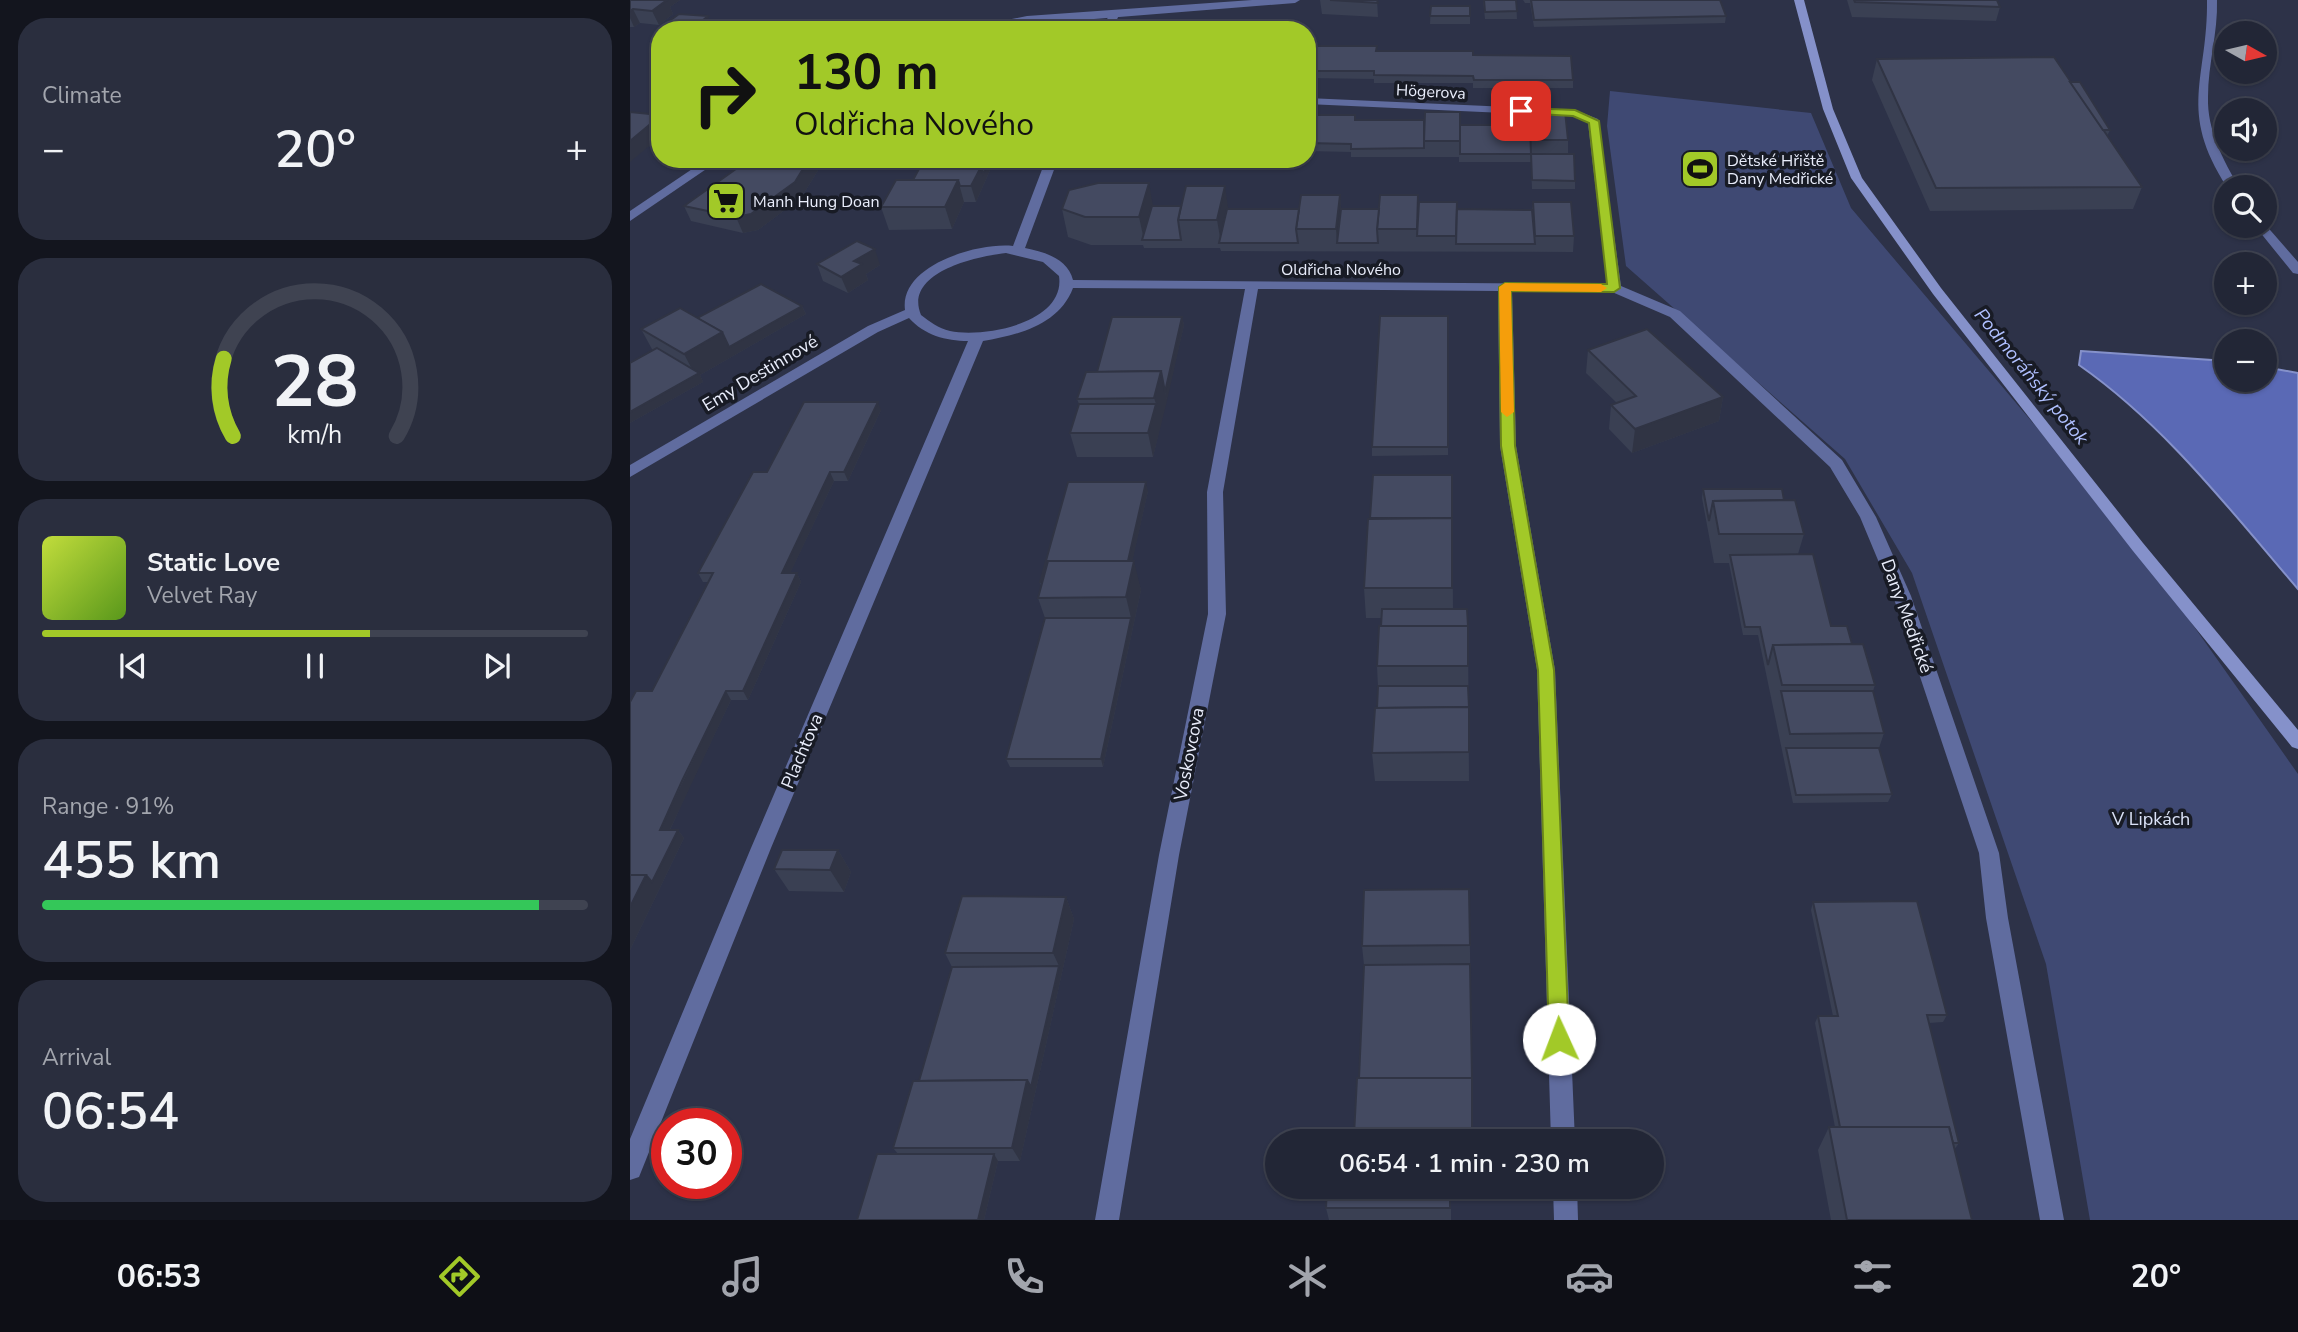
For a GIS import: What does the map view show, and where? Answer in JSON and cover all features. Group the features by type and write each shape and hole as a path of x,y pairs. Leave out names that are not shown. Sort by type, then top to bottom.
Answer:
{"street":[{"path":"1015,21 1296,0"},
{"path":"2212,0 2213,20 2202,98 2204,116 2220,164 2227,175"},
{"path":"1111,21 1114,15"},
{"name":"Högerova","path":"1316,101 1575,113 1594,121 1614,288"},
{"path":"630,217 702,168"},
{"path":"1018,250 1049,168"},
{"path":"2271,238 2298,270"},
{"path":"1018,250 1051,259 1063,270 1068,284 1062,300 1048,314 1028,325 1004,333 977,337 953,336 932,330 916,318 910,303 916,287 931,272 954,260 979,252 1018,250"},
{"name":"Oldřicha Nového","path":"1068,284 1614,288"},
{"name":"Voskovcova","path":"1107,1220 1169,855 1217,614 1215,492 1252,286"},
{"path":"1505,287 1508,446 1546,670 1563,1129"},
{"name":"Dany Medřické","path":"1614,288 1675,314 1836,464 1868,517 1902,596 1989,853 1997,918 2052,1220"},
{"name":"Emy Destinnové","path":"630,472 873,329 912,312"},
{"name":"Plachtova","path":"630,1168 761,848 977,337"},
{"path":"1565,1199 1566,1220"}],"green space":[{"name":"V Lipkách","path":"1610,91 1811,113 1851,208 2138,547 2298,774 2298,1220 2090,1220 2046,964 1912,573 1845,459 1626,266 1607,126"}],"water":[{"path":"2081,351 2214,360 2214,392 2277,392 2277,369 2298,373 2298,589 2222,499 2168,441 2140,414 2079,365"}],"building":[{"path":"630,0 667,0 652,11 630,11"},
{"path":"1330,0 1377,0 1378,3"},
{"path":"1484,0 1516,0 1517,11 1485,12"},
{"path":"1531,0 1720,0 1726,16 1534,20"},
{"path":"1854,0 1997,0 2000,7 1855,2"},
{"path":"1431,6 1470,6 1470,16 1430,16"},
{"path":"679,14 708,16 702,21 670,21"},
{"path":"1316,46 1377,46 1376,51 1473,51 1473,55 1571,56 1573,80 1474,80 1473,76 1374,75 1374,71 1316,71"},
{"path":"2054,57 2142,187 1936,188 1877,59"},
{"path":"2070,82 2080,82 2110,130 2103,130"},
{"path":"1531,111 1565,111 1568,140 1532,140"},
{"path":"630,112 651,114 651,124 630,141"},
{"path":"1425,112 1460,112 1460,141 1424,141"},
{"path":"1316,115 1355,115 1355,120 1424,120 1424,148 1351,149 1351,144 1316,143"},
{"path":"1460,125 1530,125 1531,154 1460,154"},
{"path":"1531,154 1574,154 1575,181 1532,180"},
{"path":"737,168 804,168 795,182 751,214 736,217 684,206"},
{"path":"919,168 980,168 971,186 960,186 958,180 913,180"},
{"path":"896,180 958,180 945,207 881,207"},
{"path":"1098,183 1149,183 1139,217 1085,217 1062,209 1069,190"},
{"path":"1186,186 1225,186 1217,220 1178,220"},
{"path":"1301,195 1340,195 1336,229 1296,229"},
{"path":"1380,195 1418,195 1417,229 1377,229"},
{"path":"1419,202 1457,202 1456,236 1417,236"},
{"path":"1533,202 1571,202 1574,236 1535,236"},
{"path":"1152,206 1181,206 1178,220 1181,240 1142,240"},
{"path":"1227,209 1299,209 1296,229 1298,243 1219,243"},
{"path":"1341,209 1379,209 1378,243 1337,243"},
{"path":"1457,209 1532,210 1535,244 1456,244"},
{"path":"857,241 875,249 854,261 862,264 841,277 817,264"},
{"path":"761,284 802,306 729,347 722,332 697,318"},
{"path":"680,308 722,332 684,354 641,329"},
{"path":"1380,316 1448,316 1448,447 1372,447"},
{"path":"1112,317 1182,317 1165,392 1161,371 1097,372"},
{"path":"1647,329 1723,397 1635,429 1611,405 1636,396 1588,350"},
{"path":"657,348 699,373 630,412 630,363"},
{"path":"1161,371 1154,398 1077,399 1086,372"},
{"path":"804,402 878,402 844,472 830,472 782,573 797,573 743,691 726,691 682,781 660,830 678,830 652,882 646,875 630,875 630,702 636,691 652,691 713,573 698,573 753,472 767,472"},
{"path":"1079,404 1156,404 1148,433 1070,433"},
{"path":"1373,475 1452,475 1452,518 1370,518"},
{"path":"1068,482 1146,482 1128,561 1048,561 1040,582"},
{"path":"1703,489 1782,489 1784,500 1713,501 1709,521"},
{"path":"1795,500 1804,534 1719,534 1713,501"},
{"path":"1452,518 1452,588 1364,588 1368,519"},
{"path":"1813,554 1831,626 1847,626 1852,644 1773,645 1768,665 1760,627 1745,627 1730,555"},
{"path":"1048,561 1134,561 1126,597 1038,598"},
{"path":"1382,609 1467,609 1468,626 1381,626"},
{"path":"1045,618 1131,618 1101,759 1006,759"},
{"path":"1379,626 1468,626 1468,666 1377,666"},
{"path":"1863,644 1875,685 1782,685 1773,645"},
{"path":"1378,686 1468,686 1469,707 1377,708"},
{"path":"1781,691 1873,691 1884,733 1790,734"},
{"path":"1469,707 1469,752 1372,753 1375,708"},
{"path":"1786,748 1879,748 1892,794 1796,795"},
{"path":"782,850 838,850 830,870 774,869"},
{"path":"630,875 646,875 630,907"},
{"path":"1469,889 1470,945 1362,946 1364,890"},
{"path":"962,896 1066,897 1053,953 945,953"},
{"path":"1917,901 1947,1015 1927,1015 1959,1143 1953,1143 1949,1127 1840,1127 1818,1016 1838,1016 1813,902"},
{"path":"1470,964 1472,1078 1359,1078 1364,965"},
{"path":"1059,966 1031,1087 1027,1080 919,1081 952,967"},
{"path":"1357,1078 1472,1078 1472,1129 1354,1129"},
{"path":"1027,1080 1012,1148 893,1148 913,1081"},
{"path":"1829,1127 1949,1127 1972,1220 1847,1220"},
{"path":"877,1154 994,1154 978,1220 857,1220"},
{"path":"1326,1199 1450,1199 1450,1208 1326,1208"}],"waterway":[{"name":"Podmoráňský potok","path":"1799,0 1828,109 1857,178 1937,291 2138,547 2298,742"}],"slow traffic":[{"path":"1507,412 1505,287 1601,288"}],"place":[{"name":"Dětské Hřiště Dany Medřické","path":"1700,169"},
{"name":"Manh Hung Doan","path":"726,201"}],"route":[{"path":"1521,111 1575,113 1594,121 1614,288 1505,287 1508,446 1546,670 1559,1039"}]}
